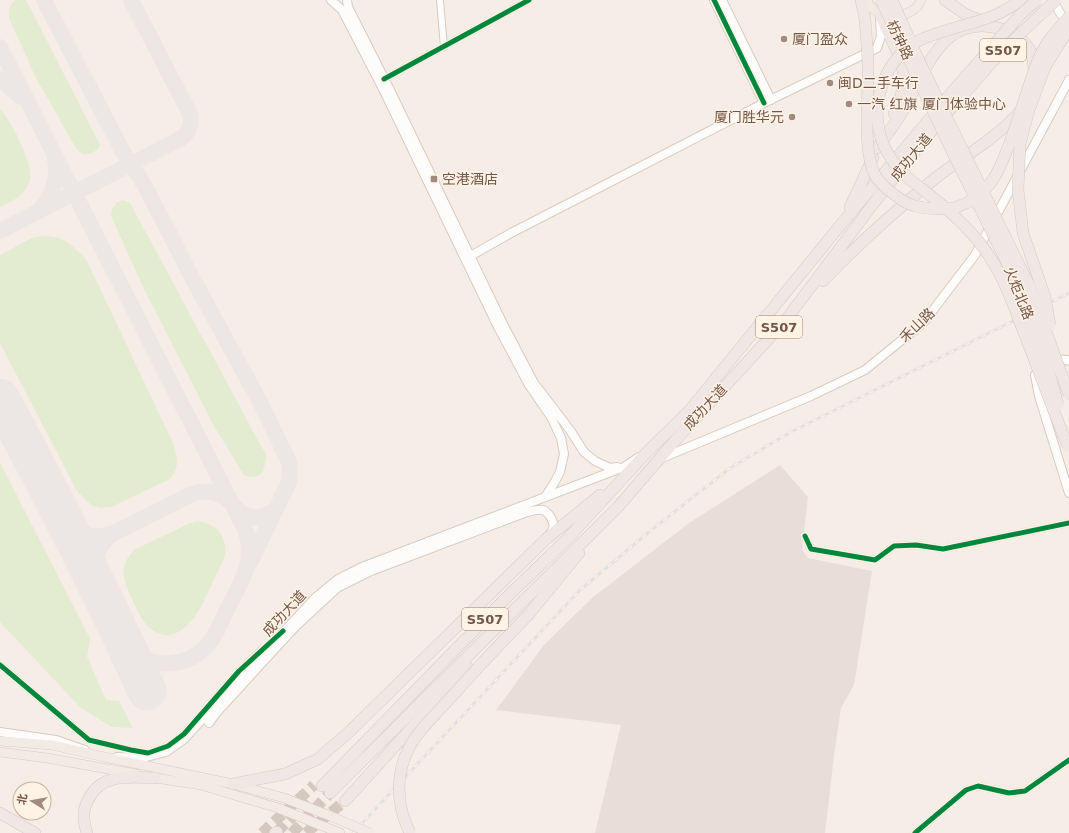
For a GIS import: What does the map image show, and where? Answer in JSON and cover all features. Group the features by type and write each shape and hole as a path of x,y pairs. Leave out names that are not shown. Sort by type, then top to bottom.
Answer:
{"highway":[{"path":"861,0 865,19 868,66 868,153 875,175 884,186 896,196 913,205 935,209 956,208 969,202 990,184 1014,134 1025,96 1040,57 1058,29 1069,17"},
{"name":"枋钟路","path":"881,0 949,145"},
{"name":"枋钟路","path":"892,0 919,61 955,134"},
{"path":"785,321 830,273 874,232 933,180 983,145 1012,121 1026,104 1033,88 1034,70 1030,50 1015,34 965,14 945,0"},
{"path":"1023,0 998,14 933,34 902,53 888,72 880,90 877,112 878,127 884,146 906,177 956,217 976,238 994,264 1011,297 1053,411 1069,447"},
{"name":"成功大道","path":"233,784 285,774 318,759 349,732 546,539 648,451 689,411 843,222 952,92 1020,15 1037,0"},
{"name":"成功大道","path":"330,793 587,536 618,507 673,443 785,321 877,199 955,104 1000,53 1055,0"},
{"path":"843,222 899,102 904,80 902,66 879,12"},
{"path":"877,148 902,111 931,60 945,41 962,29 972,26 993,26 1015,34"},
{"path":"1053,348 1045,297 1023,233 1018,190 1020,144 1029,110 1045,67 1069,28"},
{"name":"火炬北路","path":"955,134 1030,287 1069,395"},
{"name":"火炬北路","path":"949,145 1015,279 1047,364 1069,447"},
{"name":"成功大道","path":"318,785 569,537 627,469"},
{"path":"410,833 400,808 399,777 404,760 411,745 423,728 529,614 618,507"},
{"name":"S507","path":"344,801 587,536"},
{"path":"87,833 83,821 85,806 92,791 104,782 122,777 155,778"},
{"path":"0,813 34,833"}],"main road":[{"path":"331,0 342,10 534,383 570,430 584,452 595,461 610,468 627,469"},
{"path":"347,0 348,7 384,79 468,257 498,327 529,385 551,417 561,438 564,454 560,472 544,497"},
{"path":"714,0 768,102"},
{"path":"722,0 768,102"},
{"path":"867,0 872,7 879,12 894,17 912,12 919,5 921,0"},
{"path":"1055,0 1060,13 1069,24"},
{"path":"468,257 511,233 877,48 881,36 879,12"},
{"name":"禾山路","path":"661,458 811,396 865,370 924,322 975,255 1069,80"},
{"path":"1069,361 1050,359 1042,364 1035,375 1039,396 1069,493"},
{"name":"成功大道","path":"0,732 56,740 100,756 143,758 166,752 183,740 283,630 316,597 338,580 362,567 544,497 587,481 627,469"},
{"name":"成功大道","path":"209,723 217,712 295,627 338,588 371,571 527,512 544,510 549,515 552,521 553,529 546,539"},
{"path":"0,741 52,744 100,756 233,784 284,798 370,833"},
{"path":"0,752 46,758 201,785 278,808 340,833"}],"street":[{"path":"440,0 444,47"},
{"path":"384,79 530,0"},
{"path":"805,536 811,549 875,560 894,546 916,545 943,549 1069,523"},
{"path":"0,665 89,740 131,750 148,752 168,746 184,734 239,671 283,630"},
{"path":"915,833 966,790 978,786 1009,793 1025,791 1069,760"}],"shaded area":[{"path":"780,465 808,497 802,550 808,558 872,571 854,685 841,708 825,833 595,833 621,725 496,710 544,645 592,598 689,523"}],"green space":[{"path":"16,0 26,0 100,145 97,150 88,154 82,154 76,148 36,78 9,18 10,8"},
{"path":"0,109 10,122 25,153 30,172 30,182 20,196 0,207"},
{"path":"123,200 130,203 266,455 265,465 261,473 255,477 244,475 213,424 144,289 111,216 112,209 117,202"},
{"path":"52,236 63,240 86,259 172,441 177,460 176,469 170,479 111,507 100,508 91,505 77,491 0,343 0,255 32,238"},
{"path":"0,462 90,639 87,657 106,700 119,701 133,728 112,727 81,708 0,622"},
{"path":"197,521 209,524 219,531 225,547 223,560 201,607 187,626 178,632 169,635 158,633 148,626 137,610 126,586 124,574 125,563 127,558 136,549"}],"taxiway":[{"path":"44,0 123,152 145,186 194,281 259,400 289,462 289,482 251,561"},
{"path":"0,231 180,139 188,131 191,120 189,112 131,0"},
{"path":"0,47 246,531 249,553 246,571 218,630 204,649 187,659 168,664 148,661 139,657 128,648 123,641 103,600 96,576 95,565 97,554 112,534 98,536 86,535 69,525 46,484"},
{"path":"0,79 21,97"},
{"path":"39,211 48,199 54,186 56,173 55,159"},
{"path":"112,534 198,492 203,491 219,494 233,504"},
{"path":"235,507 240,512 250,517 260,517 271,513 276,509"}],"runway":[{"path":"0,398 76,543 147,691"}],"tunnel":[{"path":"262,833 314,785"},
{"path":"292,833 330,793"},
{"path":"277,832 309,799"},
{"path":"306,833 345,801"}],"railway":[{"path":"353,833 579,591 649,532 730,468 791,432 1069,293"}],"cycle path":[{"path":"384,79 529,0"},
{"path":"714,0 764,103"},
{"path":"805,536 811,549 875,560 894,546 916,545 943,549 1069,523"},
{"path":"0,665 89,740 148,753 168,746 184,734 239,671 283,631"},
{"path":"915,833 966,790 978,786 1009,793 1025,791 1069,760"}],"place":[{"name":"厦门盈众","path":"784,39"},
{"name":"闽D二手车行","path":"830,83"},
{"name":"一汽 红旗 厦门体验中心","path":"849,104"},
{"name":"厦门胜华元","path":"792,117"},
{"name":"空港酒店","path":"434,179"}]}
